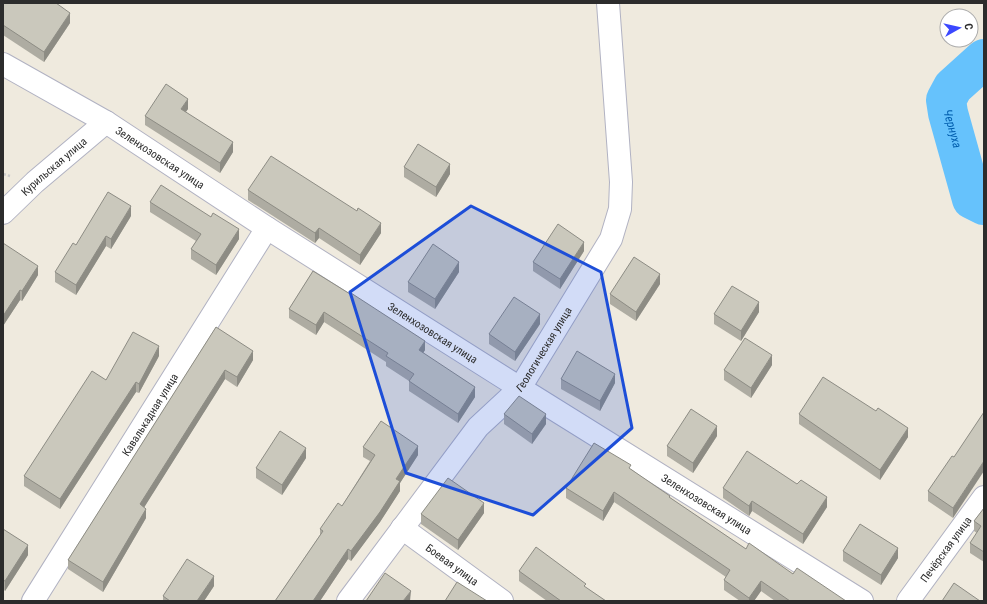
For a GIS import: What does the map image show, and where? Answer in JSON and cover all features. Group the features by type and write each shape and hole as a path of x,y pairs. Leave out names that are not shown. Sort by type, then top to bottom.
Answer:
{"street":[{"name":"Геологическая улица","path":"348,601 478,426 520,388 611,239 620,209 621,182 608,3"},
{"name":"Зеленхозовская улица","path":"3,64 106,122 267,228 862,601"},
{"name":"Курильская улица","path":"3,213 35,182 106,122"},
{"name":"Кавалькадная улица","path":"33,601 267,228"},
{"name":"Печёрская улица","path":"908,601 984,497"},
{"name":"Боевая улица","path":"402,528 502,601"}],"highlighted area":[{"path":"471,206 601,272 632,428 533,515 406,473 350,292"}],"building":[{"path":"3,3 56,3 70,13 44,52 3,25"},
{"path":"166,84 188,99 181,109 233,142 220,163 145,116"},
{"path":"418,144 450,164 436,187 404,167"},
{"path":"271,156 357,211 358,208 381,223 360,255 319,228 315,233 248,190"},
{"path":"161,185 211,217 213,213 239,229 216,265 191,249 201,234 150,202"},
{"path":"108,192 131,206 111,239 106,236 76,285 55,272 73,243 76,245"},
{"path":"558,224 584,242 560,279 533,262"},
{"path":"3,243 38,266 22,291 20,290 3,316"},
{"path":"433,244 459,262 435,299 408,282"},
{"path":"634,257 660,274 636,312 610,294"},
{"path":"313,271 350,294 351,293 425,341 419,350 475,387 458,414 409,381 414,374 386,356 388,353 324,312 316,325 289,309"},
{"path":"732,286 759,302 741,331 714,314"},
{"path":"514,297 540,314 515,352 489,334"},
{"path":"216,327 253,351 237,377 225,370 140,504 146,509 103,582 68,560"},
{"path":"133,332 159,346 139,384 136,382 60,499 24,476 92,371 106,380"},
{"path":"745,338 772,355 751,388 724,370"},
{"path":"577,351 615,374 600,401 561,379"},
{"path":"823,377 876,411 878,408 908,428 880,470 799,414"},
{"path":"519,396 546,414 532,434 504,414"},
{"path":"691,409 717,426 693,463 667,446"},
{"path":"984,412 984,461 953,508 928,491 952,456 954,457"},
{"path":"381,421 418,446 396,479 400,481 380,512 351,551 348,549 313,601 275,601 323,531 320,529 338,503 342,506 375,455 363,447"},
{"path":"280,431 306,448 282,485 256,468"},
{"path":"594,443 631,465 629,468 746,549 749,543 793,574 797,568 846,601 790,601 761,581 749,598 724,580 730,570 614,492 603,511 566,488"},
{"path":"747,451 797,484 801,480 827,497 803,534 752,501 749,506 723,488"},
{"path":"448,478 484,503 458,540 421,514"},
{"path":"984,508 984,552 970,543 981,526 974,521"},
{"path":"860,524 898,548 881,575 843,551"},
{"path":"3,529 28,545 5,581 3,580"},
{"path":"536,547 586,584 584,586 606,601 561,601 519,571"},
{"path":"187,559 214,576 197,601 170,601 163,596"},
{"path":"385,573 411,591 403,601 366,601"},
{"path":"457,582 487,601 445,601"},
{"path":"954,583 980,601 942,601"}],"waterway":[{"name":"Чернуха","path":"984,59 953,87 946,100 948,113 972,199 984,205"}]}
